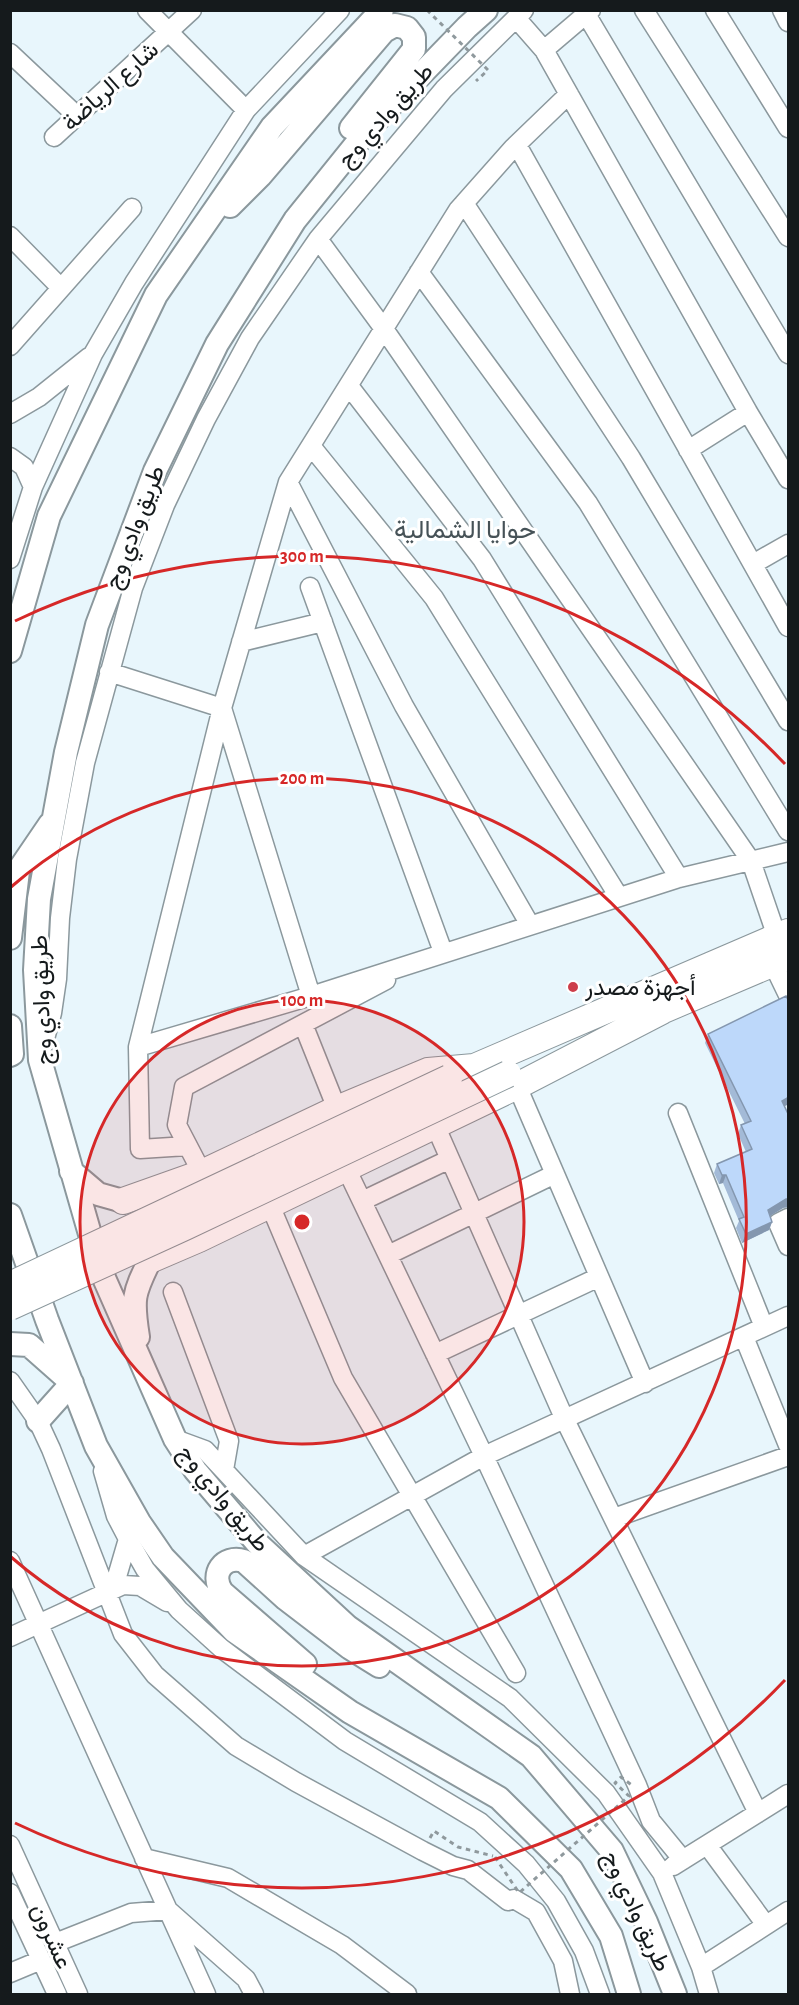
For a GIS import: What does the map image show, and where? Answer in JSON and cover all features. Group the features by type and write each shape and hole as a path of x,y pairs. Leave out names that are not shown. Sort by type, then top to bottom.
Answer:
{"highway":[{"path":"10,1307 662,1011 782,948"},
{"path":"10,1285 448,1078 782,948"},
{"path":"123,1201 202,1173 337,1109 428,1071 474,1067"},
{"path":"150,1260 435,1125 512,1080"}],"main road":[{"path":"10,651 49,516 156,295 272,127 382,10"},
{"name":"طريق وادي وج","path":"486,10 466,27 370,127 295,220 218,344 150,482 97,626 66,752 39,899 35,970 40,1060 100,1269 175,1439 195,1470 256,1543 348,1627 531,1756 612,1851 646,1922 675,1995"},
{"path":"189,246 260,177 384,31 395,25 407,28 414,37 414,49 279,216 259,278"},
{"path":"10,938 18,871 54,817"},
{"path":"10,1026 12,1054 10,1055"},
{"path":"71,1171 98,1194 123,1201"},
{"name":"طريق وادي وج","path":"10,1215 47,1320 96,1446 139,1522 163,1557 234,1631 350,1712 499,1798 572,1869 611,1935 629,1995"},
{"path":"141,1359 134,1310 136,1289 150,1260"},
{"path":"10,1344 29,1345 72,1383 38,1421"},
{"path":"434,1687 398,1677 350,1648 286,1599 244,1561 231,1560 220,1567 216,1580 222,1592 294,1656 366,1705 417,1734 482,1788"}],"street":[{"path":"147,10 246,110"},
{"name":"شارع الرياضة","path":"54,138 192,10"},
{"path":"10,559 33,487 93,354 134,283 246,110 340,10"},
{"path":"644,10 789,237"},
{"path":"714,10 789,128"},
{"path":"782,10 789,22"},
{"path":"544,50 588,12 789,354"},
{"path":"40,1060 52,1013 57,979 60,918 85,763 133,588 165,505 250,338 318,239 444,89 520,14 544,50 748,412 789,479"},
{"path":"10,53 76,116"},
{"path":"187,1146 140,1149 138,1047 222,708 288,482 464,203 517,145 569,94"},
{"path":"517,145 789,627"},
{"path":"464,203 631,459 789,721"},
{"path":"10,346 132,208"},
{"path":"10,236 61,288"},
{"path":"318,239 384,329 751,861 782,948 789,995"},
{"path":"419,272 588,503 789,831"},
{"path":"10,414 39,397 93,354"},
{"path":"349,386 482,559 679,878"},
{"path":"688,450 748,412"},
{"path":"311,446 434,598 619,897"},
{"path":"15,466 33,487"},
{"path":"288,482 405,706 530,925"},
{"path":"753,564 789,544"},
{"path":"310,587 437,954"},
{"path":"241,642 323,622"},
{"path":"109,672 222,708"},
{"path":"222,708 311,996"},
{"path":"138,1047 311,996 679,878 789,852"},
{"path":"202,1173 177,1125 184,1087 437,954"},
{"path":"303,1024 337,1109"},
{"path":"512,1080 645,1383"},
{"path":"678,1113 764,1327"},
{"path":"435,1125 565,1420 758,1813"},
{"path":"362,1201 450,1159"},
{"path":"346,1168 484,1456 651,1821 683,1860"},
{"path":"388,1255 555,1174"},
{"path":"270,1205 343,1378 516,1673"},
{"path":"789,1218 778,1223 789,1246"},
{"path":"435,1354 599,1277"},
{"path":"173,1292 229,1441 224,1470"},
{"path":"304,1556 484,1456 789,1316"},
{"path":"744,1336 789,1445"},
{"path":"10,1381 38,1421 51,1449 123,1634 155,1675 236,1746 296,1782 423,1851 453,1866 468,1870 508,1901 514,1899 536,1912 563,1961 570,1995"},
{"path":"175,1439 205,1450 304,1556 510,1698 606,1793 662,1873 709,1995"},
{"path":"96,1446 116,1516 145,1569 179,1610 221,1648 345,1741 480,1822 519,1857 556,1901 584,1951 600,1995"},
{"path":"614,1518 789,1456"},
{"path":"106,1593 116,1580 128,1539"},
{"path":"10,1561 206,1995"},
{"path":"10,1637 123,1585 140,1586 179,1610"},
{"path":"662,1873 758,1813 786,1802"},
{"name":"عشرون","path":"10,1845 78,1995"},
{"path":"707,1845 766,1925"},
{"path":"144,1858 228,1878 342,1945 407,1995"},
{"name":"عشرون","path":"10,1893 57,1995"},
{"path":"55,1943 131,1913 168,1910 246,1979 254,1995"},
{"path":"700,1967 789,1911"},
{"path":"10,1973 41,1960"}],"path":[{"path":"427,10 488,70 476,81"},
{"path":"423,1851 434,1830 458,1847 495,1857 519,1893 629,1796 615,1783 621,1777 635,1786"}],"building":[{"path":"786,996 789,1001 789,1097 782,1101 789,1116 789,1199 768,1210 772,1222 746,1234 739,1219 744,1217 726,1175 722,1175 717,1164 752,1149 741,1125 751,1121 708,1034"}],"place":[{"name":"أجهزة مصدر","path":"573,987"}],"district":[{"name":"حوايا الشمالية","path":"465,529"}]}
